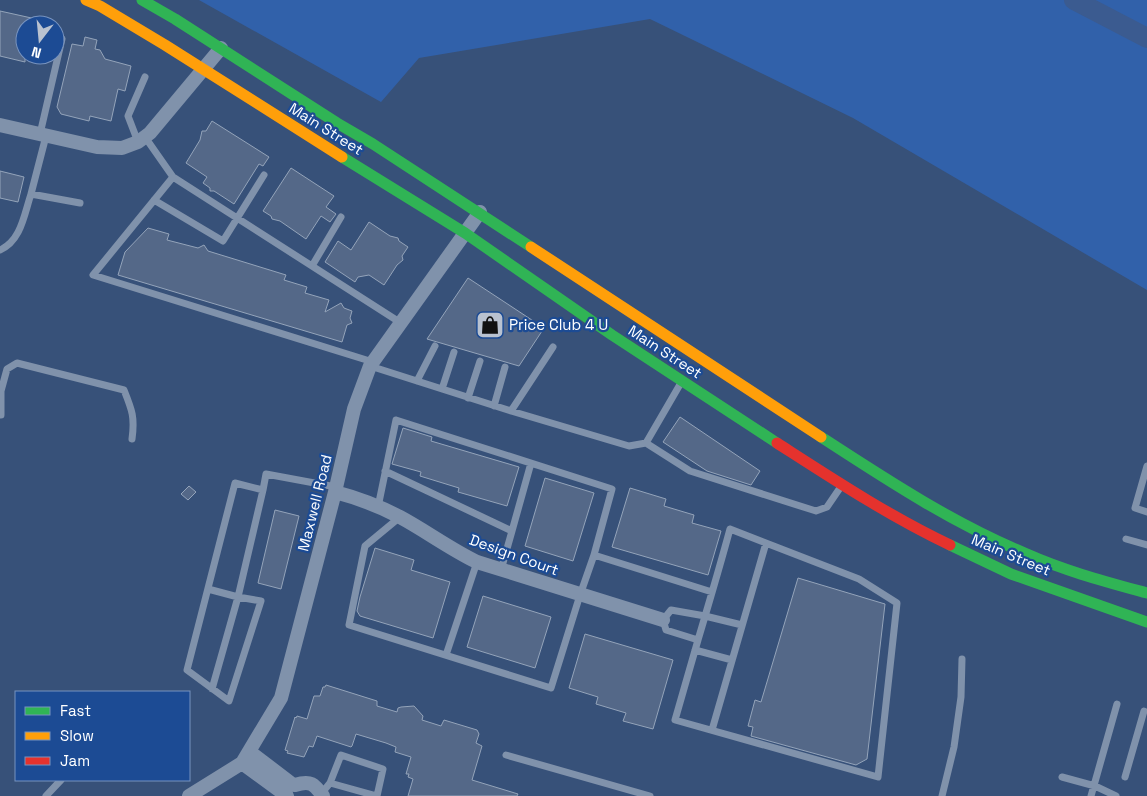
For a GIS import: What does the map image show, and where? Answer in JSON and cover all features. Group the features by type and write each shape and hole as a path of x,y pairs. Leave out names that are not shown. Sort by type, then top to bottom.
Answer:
{"main road":[{"name":"Main Street","path":"86,0 100,6 204,69 316,142 464,234 682,381 842,485 913,527 1011,574 1147,622"},
{"name":"Main Street","path":"142,0 222,48 480,212 848,455 972,529 1028,555 1099,580 1147,593"}],"street":[{"path":"0,124 96,147 122,148 141,140 150,133 222,48"},
{"name":"Maxwell Road","path":"189,796 246,757 281,698 336,489 354,409 372,364 480,212"},
{"name":"Design Court","path":"336,489 400,517 458,553 477,562 663,620"},
{"path":"246,757 292,784 309,783 325,791"},
{"path":"246,757 287,796"}],"lane":[{"path":"0,250 16,239 32,194 57,65"},
{"path":"145,77 128,116 141,140 173,177 400,323"},
{"path":"154,200 223,241 264,175"},
{"path":"173,177 93,275 372,364 494,406 629,446 646,443 690,471 816,510 826,507 842,485"},
{"path":"32,194 80,204"},
{"path":"312,266 341,217"},
{"path":"417,381 435,346"},
{"path":"511,411 553,346"},
{"path":"442,389 454,352"},
{"path":"468,398 480,361"},
{"path":"1,415 1,392 7,369 17,363 124,390 134,422 132,439"},
{"path":"494,406 505,368"},
{"path":"646,443 682,381"},
{"path":"378,507 396,420 612,489 594,555 551,688 350,625 365,546 400,517"},
{"path":"500,570 531,463"},
{"path":"1147,466 1135,508 1147,512"},
{"path":"386,471 512,531"},
{"path":"212,689 238,597 264,490 266,474 336,489"},
{"path":"208,589 261,601 229,701 187,670 235,483 264,490"},
{"path":"730,529 766,543 859,579 897,602 878,777 675,720 730,529"},
{"path":"1126,539 1147,545"},
{"path":"712,730 766,543"},
{"path":"594,555 712,592"},
{"path":"446,655 477,562"},
{"path":"698,640 666,630 663,620 671,610 742,625"},
{"path":"695,650 732,660"},
{"path":"942,796 954,746 961,697 962,659"},
{"path":"1092,796 1117,704"},
{"path":"1125,777 1144,711"},
{"path":"341,755 384,769 377,796 325,791 341,755"},
{"path":"506,755 651,796"},
{"path":"1062,777 1094,786 1116,796"},
{"path":"46,796 59,781"}],"shaded area":[{"path":"199,0 1147,0 1147,290 853,118 650,19 419,58 381,102"}],"building":[{"path":"0,11 18,15 15,15 15,60 0,56"},
{"path":"85,37 97,40 95,49 100,50 105,59 131,66 125,91 118,89 111,121 90,116 89,121 61,114 57,107 72,44 83,46"},
{"path":"212,121 269,157 263,166 259,164 234,204 214,191 210,191 210,188 203,183 207,177 186,163 200,140 202,131 206,131"},
{"path":"291,168 334,196 326,207 336,214 330,222 321,216 306,239 280,221 272,219 271,216 263,211"},
{"path":"0,171 24,177 18,202 0,198"},
{"path":"369,222 390,236 398,238 399,241 408,247 402,256 403,260 397,265 384,285 369,275 358,277 355,282 325,262 338,241 351,250"},
{"path":"148,228 169,234 167,240 198,248 204,245 208,251 286,275 284,280 307,287 305,293 329,300 325,312 341,303 344,308 352,311 350,318 352,323 347,325 342,342 118,275 125,252"},
{"path":"468,278 544,328 519,366 427,339"},
{"path":"680,417 760,471 751,485 707,471 663,442"},
{"path":"403,428 432,437 431,441 519,467 507,506 458,492 459,488 420,476 421,472 392,464"},
{"path":"545,478 594,493 573,561 525,546"},
{"path":"189,486 196,492 188,500 181,494"},
{"path":"630,488 666,499 664,506 694,515 692,523 721,531 708,575 612,547"},
{"path":"275,510 299,516 281,589 258,583"},
{"path":"375,548 414,560 411,570 450,582 433,638 360,616 357,611 360,597"},
{"path":"798,578 885,604 867,759 856,765 751,736 753,727 748,726 755,700 761,702"},
{"path":"483,596 551,617 535,668 467,647"},
{"path":"585,634 673,660 653,729 623,721 626,713 596,704 598,697 569,688"},
{"path":"326,685 377,701 377,706 397,712 398,708 414,706 423,716 422,720 441,726 444,720 477,730 479,734 476,743 482,746 472,780 518,794 517,796 408,796 413,779 408,777 409,774 406,774 411,757 395,752 396,747 356,734 351,747 317,736 313,747 309,746 304,757 287,753 288,751 285,750 295,717 307,719 314,696 320,696 323,687"}],"waterway":[{"path":"1074,0 1147,38"}],"traffic: fast":[{"path":"142,0 373,144 531,247"},
{"path":"342,157 465,233 612,335 777,443"},
{"path":"821,437 921,500 1000,542 1071,571 1147,593"},
{"path":"950,545 1011,574 1147,622"}],"traffic: slow":[{"path":"86,0 100,6 165,45 342,157"},
{"path":"531,247 821,437"}],"traffic: jam":[{"path":"777,443 883,509 950,545"}],"place":[{"name":"Price Club 4 U","path":"490,325"}]}
